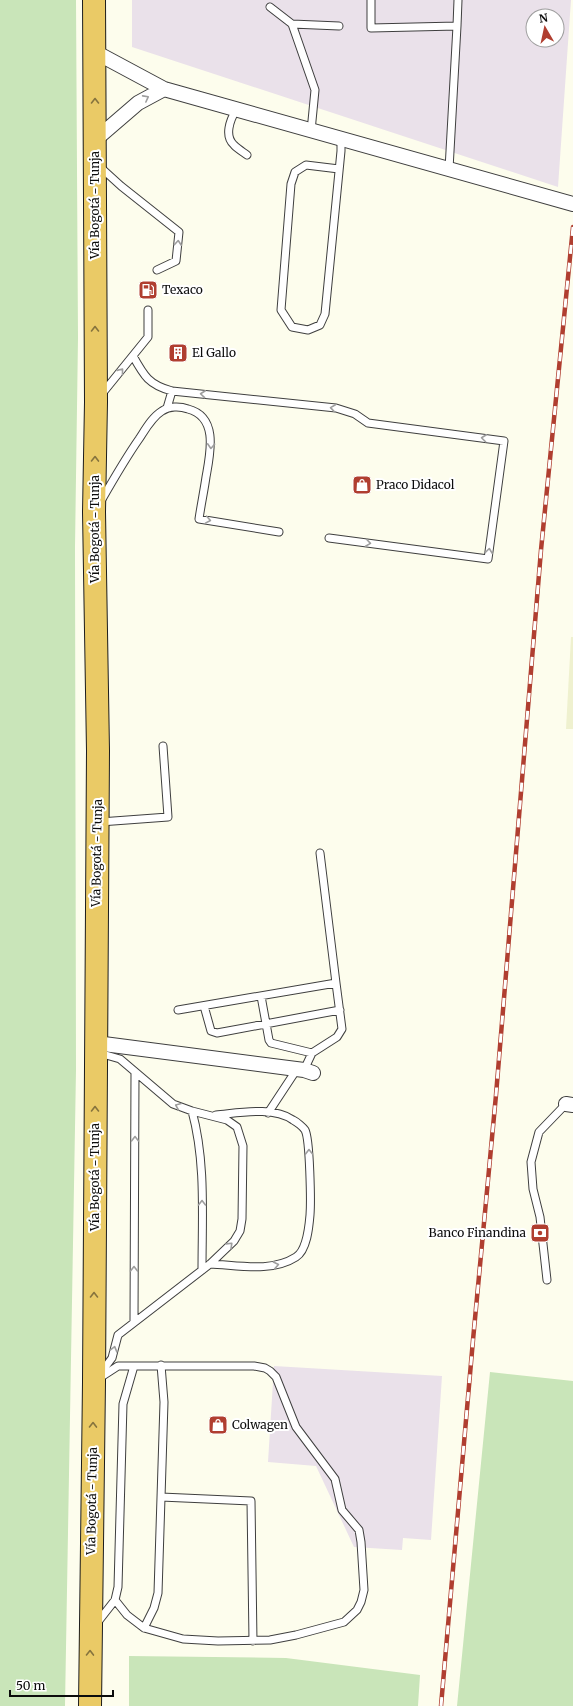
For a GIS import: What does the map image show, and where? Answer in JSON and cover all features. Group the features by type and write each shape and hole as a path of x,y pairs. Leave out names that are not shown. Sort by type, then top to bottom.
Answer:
{"highway":[{"name":"Vía Bogotá - Tunja","path":"90,1706 98,822 94,512 96,402 94,0"}],"street":[{"path":"95,52 164,89 573,204"},
{"path":"95,140 138,103 164,89"},
{"path":"96,1047 305,1071"}],"lane":[{"path":"371,0 371,28 457,26"},
{"path":"449,170 458,0"},
{"path":"270,7 292,24 315,90 311,131"},
{"path":"292,24 339,26"},
{"path":"236,110 229,126 229,135 233,145 247,155"},
{"path":"339,169 306,165 295,172 291,184 281,310 292,327 308,330 320,325 324,314 339,169 340,139"},
{"path":"94,162 178,232 176,260 157,270"},
{"path":"96,402 148,337 148,310"},
{"path":"133,356 143,375 152,383 172,391 336,408 355,414 368,423 504,441 488,559 329,538"},
{"path":"167,408 172,391"},
{"path":"94,512 123,463 148,425 161,411 167,408 178,407 190,409 202,416 209,428 211,449 199,519 280,532"},
{"path":"98,822 168,817 163,746"},
{"path":"268,1113 305,1071 312,1053 337,1037 342,1029 320,853"},
{"path":"178,1010 336,983"},
{"path":"261,996 269,1040 271,1043 312,1053"},
{"path":"204,1006 209,1028 217,1034 266,1023 340,1010"},
{"path":"94,1382 112,1358 118,1335 210,1264 234,1241 240,1231 242,1219 243,1146 237,1127 227,1120 192,1111 173,1104 120,1058 96,1047"},
{"path":"134,1322 136,1073"},
{"path":"547,1280 540,1217 533,1189 531,1162 539,1132 570,1104"},
{"path":"192,1111 198,1137 202,1185 202,1270"},
{"path":"210,1116 256,1111 282,1115 294,1120 305,1130 308,1142 310,1214 304,1247 298,1256 291,1260 270,1266 210,1264"},
{"path":"94,1382 118,1366 254,1366 265,1368 270,1371 278,1382 296,1427 335,1479 342,1510 359,1530 361,1542 364,1590 361,1602 352,1615 344,1622 324,1628 290,1636 254,1641 183,1639 144,1628 127,1614 115,1600"},
{"path":"90,1631 115,1600 118,1587 123,1404 134,1366"},
{"path":"144,1628 154,1608 158,1593 164,1402 161,1366"},
{"path":"161,1497 251,1501 254,1641"}],"shaded area":[{"path":"132,0 571,0 558,187 132,47"},
{"path":"274,1366 442,1376 431,1540 403,1538 402,1550 354,1547 316,1466 268,1462"}],"green space":[{"path":"0,0 76,0 78,338 75,547 76,1070 65,1706 0,1706"},
{"path":"571,637 573,637 573,729 566,729"},
{"path":"490,1372 573,1381 573,1706 457,1706"},
{"path":"129,1656 286,1658 420,1675 418,1706 129,1706"}],"railway":[{"path":"441,1706 496,1095 541,550 573,227"}],"place":[{"name":"Texaco","path":"148,290"},
{"name":"El Gallo","path":"178,353"},
{"name":"Praco Didacol","path":"362,485"},
{"name":"Banco Finandina","path":"540,1233"},
{"name":"Colwagen","path":"218,1425"}]}
